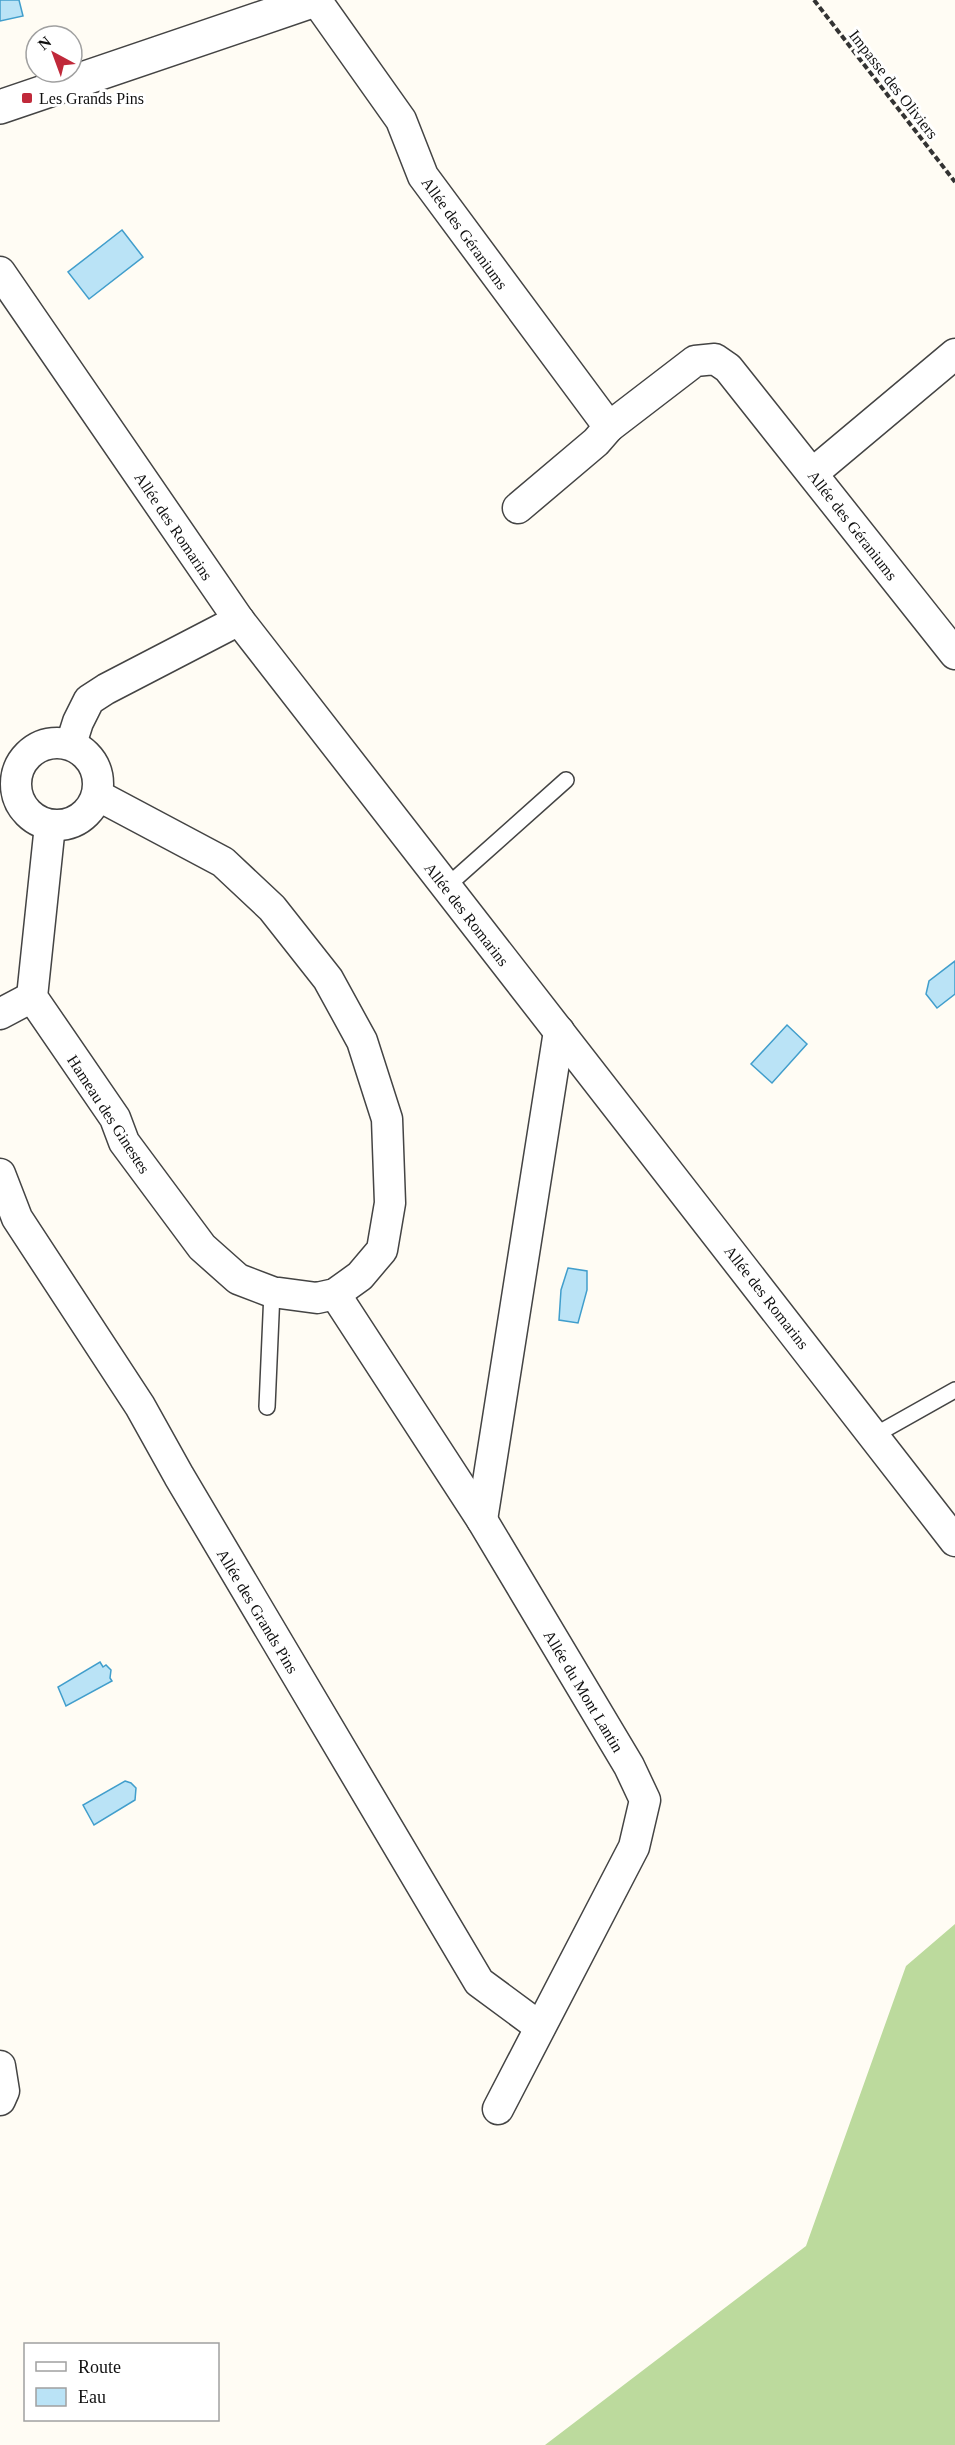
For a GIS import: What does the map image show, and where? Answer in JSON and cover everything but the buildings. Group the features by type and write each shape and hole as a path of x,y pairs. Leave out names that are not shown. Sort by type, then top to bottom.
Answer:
{"street":[{"path":"0,107 316,0"},
{"name":"Allée des Géraniums","path":"316,0 401,120 423,176 609,427"},
{"name":"Allée des Romarins","path":"0,272 239,620 875,1435 955,1541"},
{"path":"813,473 955,354"},
{"name":"Allée des Géraniums","path":"518,508 596,442 609,427 695,361 715,360 728,368 955,654"},
{"path":"71,744 78,722 89,700 239,620"},
{"path":"47,743 71,744 88,756 98,775 97,795 87,813 70,823 50,825 30,816 17,799 8,771 26,755 47,743"},
{"path":"97,795 223,862 272,908 328,979 362,1041 387,1119 390,1203 382,1250 360,1276 335,1294"},
{"path":"0,1014 32,997 50,825"},
{"name":"Hameau des Ginestes","path":"32,997 115,1118 124,1142 202,1247 238,1279 272,1292 317,1298 335,1294"},
{"path":"482,1520 558,1031"},
{"name":"Allée des Grands Pins","path":"0,1174 17,1218 140,1406 178,1476 479,1982 540,2027"},
{"name":"Allée du Mont Lantin","path":"335,1294 482,1520 629,1766 645,1800 634,1847 498,2109"},
{"path":"0,2066 4,2091 0,2100"}],"lane":[{"path":"446,886 566,780"},
{"path":"267,1407 272,1292"},
{"path":"875,1435 955,1390"}],"path":[{"name":"Impasse des Oliviers","path":"814,0 955,182"}],"green space":[{"path":"955,1924 955,2445 545,2445 806,2246 906,1966"}],"water":[{"path":"0,0 19,0 23,16 0,21"},
{"path":"122,230 143,257 89,299 68,272"},
{"path":"955,961 955,994 937,1008 926,994 929,981"},
{"path":"787,1025 807,1044 772,1083 751,1064"},
{"path":"568,1268 587,1271 587,1290 578,1323 559,1320 561,1290"},
{"path":"100,1662 103,1667 106,1665 111,1670 112,1681 66,1706 58,1687"},
{"path":"125,1781 136,1788 135,1800 94,1825 83,1805"}],"place":[{"name":"Les Grands Pins","path":"27,98"}]}
